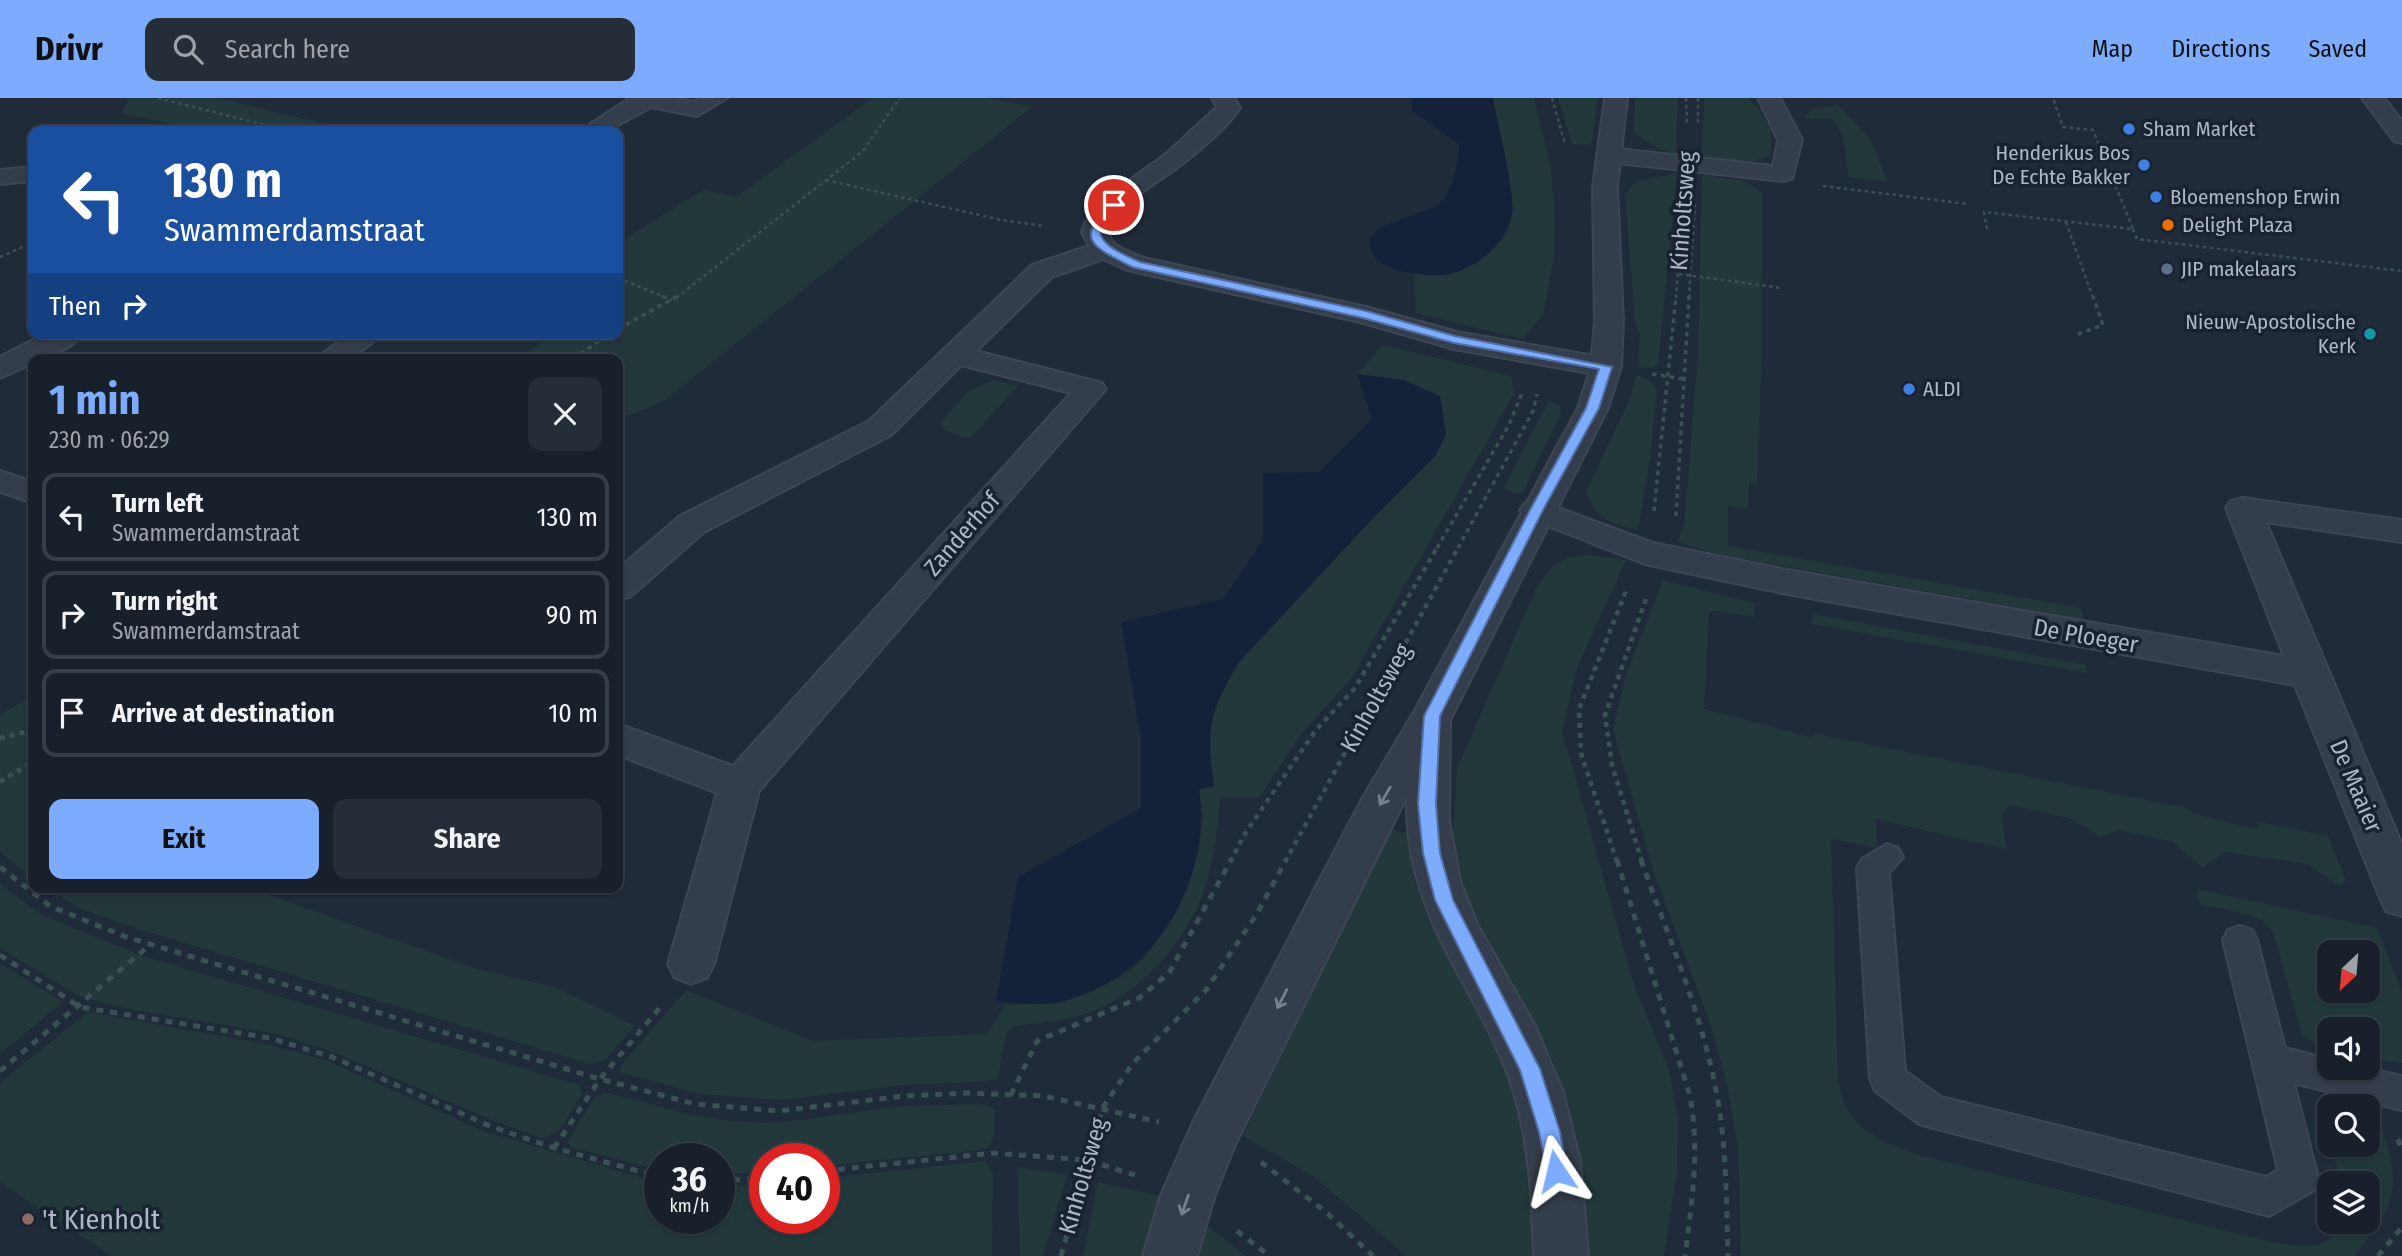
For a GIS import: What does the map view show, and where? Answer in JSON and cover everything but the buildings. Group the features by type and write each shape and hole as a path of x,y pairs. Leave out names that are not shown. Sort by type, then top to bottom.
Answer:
{"street":[{"path":"600,126 645,99 696,109 716,98"},
{"path":"1095,252 1097,239 1094,231 1099,221 1130,189 1173,160 1229,108 1223,98"},
{"path":"1170,1256 1188,1195 1212,1137 1377,811 1432,716 1536,510 1593,408 1606,367 1609,322 1605,187 1616,98"},
{"path":"1609,155 1783,174 1790,140 1769,98"},
{"path":"2373,98 2402,136"},
{"path":"0,177 28,174"},
{"path":"623,584 692,524 880,428 1042,271 1095,252 1136,264 1366,315 1454,340 1606,367"},
{"path":"29,354 56,340"},
{"path":"338,354 360,340"},
{"path":"0,369 28,355"},
{"name":"Zanderhof","path":"691,964 720,849 740,785 1091,389 955,355"},
{"path":"0,481 28,491"},
{"path":"2309,674 2244,508 2402,531"},
{"name":"De Ploeger","path":"1536,510 1655,555 1782,581 2309,674"},
{"name":"De Maaier","path":"2309,674 2402,898"},
{"path":"1432,716 1427,804 1432,853 1444,900 1530,1069 1549,1132 1559,1190 1560,1256"},
{"path":"623,741 740,785"}],"lane":[{"path":"1888,857 1872,868 1888,1079 1931,1112 2269,1197 2299,1178 2240,940"},
{"path":"2272,1061 2402,1093"}],"path":[{"path":"158,98 269,126"},
{"path":"623,326 673,300 862,152 900,98"},
{"path":"1552,98 1566,149"},
{"name":"Kinholtsweg","path":"1685,1256 1695,1175 1696,1127 1690,1096 1646,949 1581,752 1579,709 1614,617 1655,555 1679,274 1692,165 1686,98"},
{"path":"1698,98 1692,165 1690,275 1675,523 1655,555 1637,620 1605,715 1612,765 1626,816 1699,1026 1715,1083 1725,1146 1728,1256"},
{"path":"2053,98 2063,127 2093,130 2137,239 2402,271"},
{"path":"826,180 1001,220 1073,229 1072,243 1095,252"},
{"path":"1822,186 1968,204"},
{"path":"1987,229 1984,212 2133,229"},
{"path":"2066,222 2103,325 2078,334"},
{"path":"0,257 25,246"},
{"path":"1679,274 1782,288"},
{"path":"623,280 673,300"},
{"path":"580,354 600,340"},
{"name":"Kinholtsweg","path":"1061,1256 1103,1107 1133,1063 1206,990 1258,912 1534,411 1545,356"},
{"path":"1670,376 1684,379"},
{"path":"1011,1095 1037,1041 1139,998 1169,973 1245,832 1316,730 1355,688 1385,641 1509,425 1523,391 1519,384"},
{"path":"0,738 28,731"},
{"path":"0,782 28,764"},
{"path":"0,867 28,889"},
{"path":"33,893 50,906 150,945 600,1079 695,1104 779,1111 904,1096 1011,1095 1044,1096 1103,1107"},
{"path":"0,1071 80,1007 150,945"},
{"path":"0,955 80,1007 270,1038 332,1057 490,1126 554,1148 644,1173"},
{"path":"554,1148 600,1079 677,987 691,964"},
{"path":"840,1169 993,1153 1086,1160 1188,1195 1270,1256"},
{"path":"2378,1256 2402,1227"}],"green space":[{"path":"129,98 218,98 333,126 179,126 122,113"},
{"path":"873,98 987,98 1032,107 664,401 623,418 623,354 524,354 544,340 623,340 623,240 703,190 736,197"},
{"path":"1493,98 1534,98 1551,166 1555,223 1553,263 1543,314 1523,339 1416,313 1414,274 1449,274 1513,211"},
{"path":"1558,98 1598,98 1591,145 1572,144"},
{"path":"1635,98 1678,98 1676,154 1661,150 1634,133"},
{"path":"1704,98 1749,98 1768,124 1772,138 1770,155 1755,161 1702,159"},
{"path":"1838,105 1870,139 1888,182 1848,177 1845,146 1837,125 1832,119 1803,118 1813,110"},
{"path":"1677,173 1658,364 1652,368 1638,367 1640,336 1635,322 1625,194 1636,181"},
{"path":"1702,175 1745,181 1762,193 1761,374 1757,483 1749,482 1748,509 1728,506 1728,546 2081,608 2084,619 1722,555 1677,542 1684,526 1698,355"},
{"path":"1383,345 1511,376 1514,394 1351,679 1300,735 1259,798 1220,798 1211,866 1197,907 1174,945 1143,980 1107,1005 1088,1013 1014,1026 1006,1034 998,1078 988,1081 905,1085 781,1100 700,1094 619,1072 623,1063 686,990 812,1041 987,1034 1005,1005 1063,1002 1120,978 1146,957 1186,891 1199,850 1203,817 1199,790 1209,753 1209,727 1222,690 1239,662 1375,516 1436,455 1403,380 1357,374"},
{"path":"1636,375 1646,378 1657,388 1650,459 1638,529 1612,523 1598,513 1586,491 1630,399"},
{"path":"995,380 1018,386 969,439 944,430 941,421 970,390"},
{"path":"1549,401 1559,405 1561,413 1522,495 1503,489"},
{"path":"1588,555 1626,560 1576,670 1562,731 1634,985 1670,1073 1678,1119 1677,1171 1664,1256 1583,1256 1581,1157 1567,1101 1548,1050 1487,943 1462,885 1453,841 1457,768 1536,589 1547,574 1563,560"},
{"path":"1663,580 1754,603 1754,617 1714,610 1709,613 1704,709 1810,737 1816,734 2186,808 2193,814 2257,829 2259,822 2328,836 2346,881 2339,886 2308,864 2226,852 2202,867 2172,842 2119,830 2101,837 2069,818 2011,805 2002,814 2006,849 1876,819 1877,848 1831,839 1838,1079 1842,1096 1855,1120 1876,1137 1918,1155 2276,1243 2307,1246 2323,1243 2335,1234 2371,1234 2370,1236 2354,1256 1741,1256 1738,1148 1727,1084 1711,1026 1653,870 1613,729 1625,678"},
{"path":"1813,614 2086,665 2087,673 1811,624"},
{"path":"28,699 28,875 0,851 0,715"},
{"path":"1391,828 1409,835 1414,880 1428,918 1490,1027 1515,1093 1534,1185 1533,1256 1407,1256 1313,1176 1243,1136"},
{"path":"0,884 40,914 139,955 579,1085 582,1094 560,1128 542,1138 494,1121 336,1053 273,1033 128,1009 79,996 0,948"},
{"path":"2196,889 2377,928 2402,993 2402,1063 2380,1060 2380,1017 2317,1017 2317,1043 2302,1035 2273,932 2259,919 2200,905"},
{"path":"54,893 263,893 480,970 555,987 635,1026 605,1060 590,1064 135,928 82,909"},
{"path":"0,963 63,1002 0,1054"},
{"path":"88,1012 265,1044 328,1061 486,1132 644,1178 644,1234 735,1234 735,1186 749,1185 749,1234 840,1234 840,1176 985,1161 993,1173 992,1256 112,1256 0,1182 0,1083"},
{"path":"605,1092 690,1115 729,1121 777,1123 904,1106 983,1104 995,1110 994,1136 988,1148 979,1150 840,1164 840,1143 749,1143 749,1173 735,1174 735,1143 644,1143 644,1166 571,1147 567,1142 594,1098"},
{"path":"2380,1122 2393,1176 2392,1191 2381,1220 2380,1171 2338,1171 2334,1157 2380,1157"},
{"path":"1017,1167 1067,1175 1043,1256 1020,1256"},
{"path":"1098,1182 1161,1196 1142,1256 1083,1256"},
{"path":"1204,1223 1246,1256 1197,1256"}],"water":[{"path":"1412,98 1493,98 1509,175 1512,214 1504,235 1490,252 1471,266 1450,274 1416,274 1391,268 1373,255 1370,246 1372,237 1378,230 1443,200 1455,174 1459,144 1412,111"},
{"path":"1357,374 1403,380 1440,396 1446,435 1436,455 1375,516 1239,662 1221,695 1212,721 1210,749 1214,786 1199,790 1200,824 1196,858 1186,891 1171,921 1151,948 1126,970 1098,989 1049,1004 996,1001 1018,877 1141,808 1141,737 1121,622 1223,599 1263,540 1263,473 1319,472 1372,419"}],"place":[{"name":"Sham Market","path":"2129,129"},
{"name":"Henderikus Bos De Echte Bakker","path":"2144,165"},
{"name":"Bloemenshop Erwin","path":"2156,197"},
{"name":"Delight Plaza","path":"2168,225"},
{"name":"JIP makelaars","path":"2167,269"},
{"name":"Nieuw-Apostolische Kerk","path":"2370,334"},
{"name":"ALDI","path":"1909,389"},
{"name":"'t Kienholt","path":"28,1219"}],"route":[{"path":"1114,205 1099,221 1094,231 1106,249 1136,264 1366,315 1454,340 1606,367 1593,408 1536,510 1432,716 1427,804 1432,853 1444,900 1530,1069 1549,1132 1556,1171"}]}
